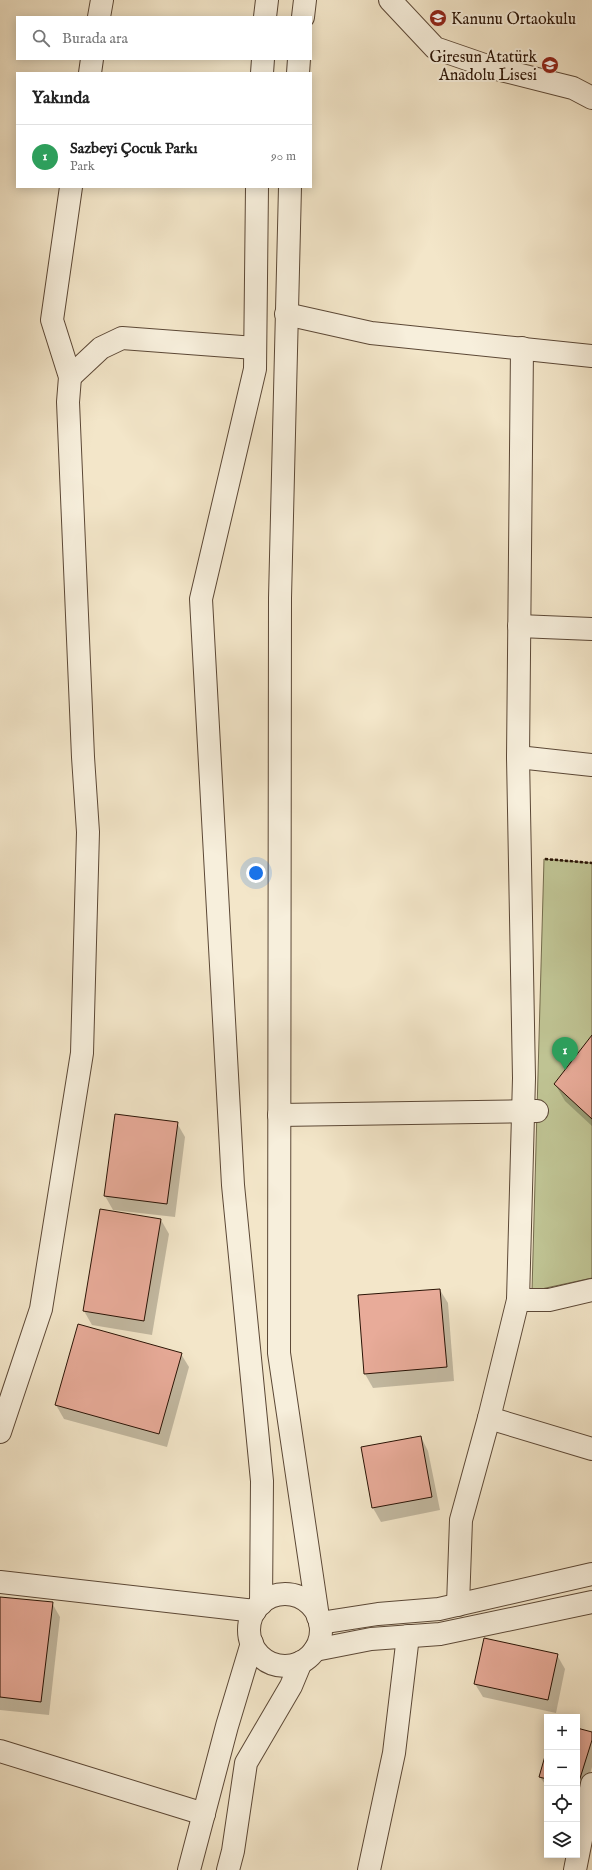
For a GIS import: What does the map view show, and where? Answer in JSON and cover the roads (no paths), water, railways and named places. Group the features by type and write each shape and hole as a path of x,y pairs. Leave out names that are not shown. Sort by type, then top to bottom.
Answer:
{"street":[{"path":"99,16 102,0"},
{"path":"266,0 266,16"},
{"path":"303,16 305,0"},
{"path":"390,0 435,48 493,68 573,88 592,98"},
{"path":"90,72 92,60"},
{"path":"262,72 263,60"},
{"path":"298,72 299,60"},
{"path":"0,1432 41,1309 82,1053 88,832 83,757 69,418 70,377 52,320 71,188"},
{"path":"257,188 255,369 201,600 233,1185 262,1482 258,1608"},
{"path":"228,1870 233,1851 246,1763 308,1656 319,1641 319,1620 278,1353 280,598 290,188"},
{"path":"286,314 371,332 592,356"},
{"path":"70,377 101,348 122,338 255,348"},
{"path":"458,1605 462,1520 518,1300 530,1111 518,758 522,348"},
{"path":"519,626 592,629"},
{"path":"518,758 592,764"},
{"path":"279,1115 530,1111"},
{"path":"518,1300 549,1300 592,1290"},
{"path":"489,1418 592,1449"},
{"path":"319,1620 439,1609 592,1574"},
{"path":"0,1582 258,1608"},
{"path":"319,1620 313,1607 304,1600 293,1595 282,1594 270,1598 258,1608 251,1621 250,1632 252,1643 258,1653 267,1661 278,1665 290,1666 308,1656 371,1638 440,1634 592,1602"},
{"path":"368,1870 394,1753 408,1636"},
{"path":"189,1870 252,1643"},
{"path":"0,1751 204,1814"},
{"path":"575,1870 592,1784"}],"place":[{"name":"Kanunu Ortaokulu","path":"438,18"},
{"name":"Giresun Atatürk Anadolu Lisesi","path":"550,65"},
{"name":"Sazbeyi Çocuk Parkı","path":"565,1070"}]}
